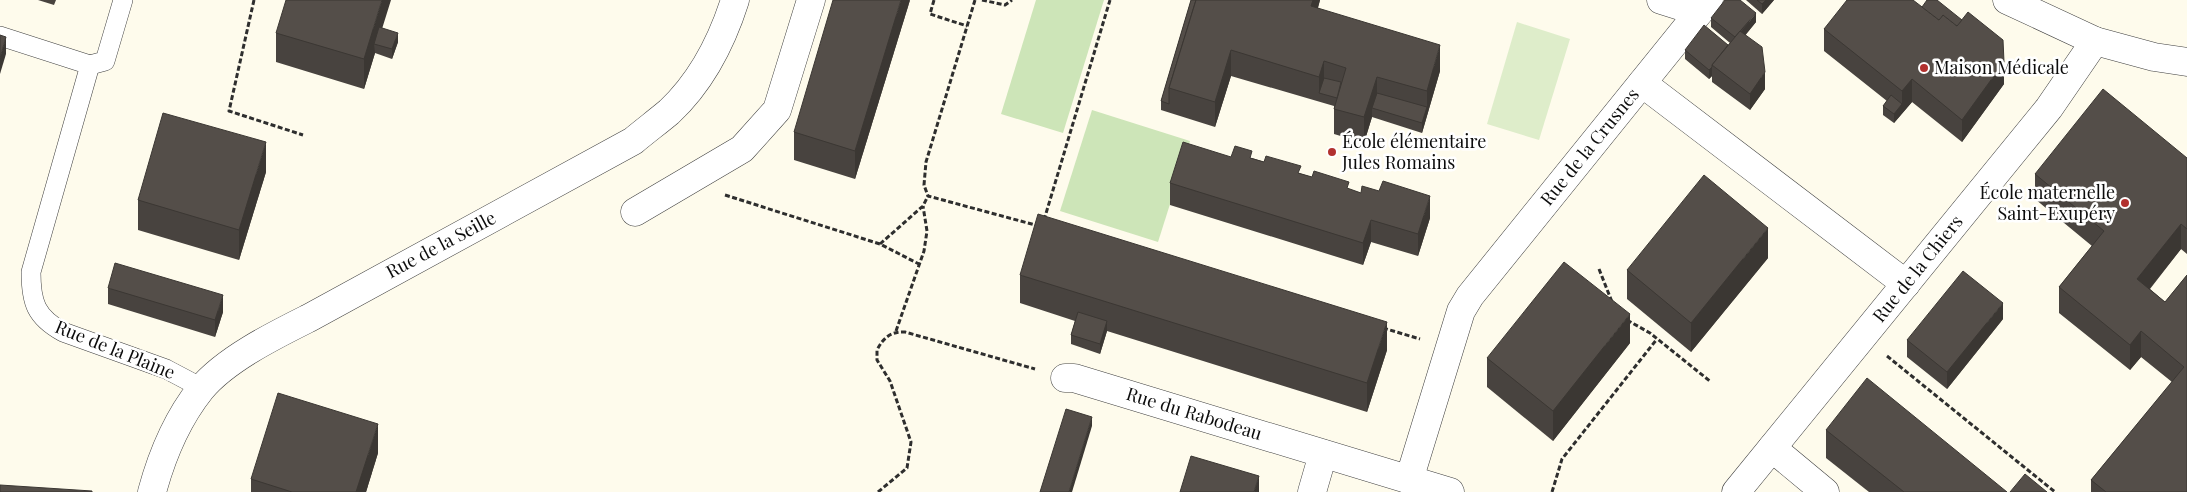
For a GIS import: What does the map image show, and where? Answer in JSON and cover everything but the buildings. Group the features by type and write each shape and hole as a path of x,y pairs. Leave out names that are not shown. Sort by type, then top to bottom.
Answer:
{"street":[{"name":"Rue de la Seille","path":"152,492 168,445 178,424 202,388 230,364 272,336 309,318 633,141 670,110 696,78 719,44 735,0"},
{"path":"635,212 742,149 777,110 811,0"},
{"path":"1661,0 1704,6"},
{"path":"2007,0 2094,41 2187,62"},
{"path":"1642,83 1704,6"},
{"name":"Rue de la Chiers","path":"1736,492 2049,108 2094,41"},
{"name":"Rue de la Crusnes","path":"1409,480 1461,311 1470,296 1642,83 1906,284"},
{"name":"Rue du Rabodeau","path":"1065,378 1074,378 1450,492"},
{"path":"1772,448 1825,492"},
{"path":"1312,492 1323,454"}],"lane":[{"path":"0,36 90,65 105,60 123,0"},
{"name":"Rue de la Plaine","path":"90,65 56,190 31,272 31,293 38,312 48,324 63,332 166,369 202,388"}],"path":[{"path":"254,0 229,111 303,135"},
{"path":"934,0 930,14 968,26"},
{"path":"880,244 923,206 928,196 924,186 926,162 975,0"},
{"path":"982,0 1006,5 1012,0"},
{"path":"928,196 1042,227 1110,0"},
{"path":"678,186 720,194 760,205 880,244 919,264"},
{"path":"878,492 907,468 910,456 911,442 900,406 890,381 877,360 877,350 881,342 896,331 919,264 927,231 923,206"},
{"path":"1599,269 1615,310"},
{"path":"1624,317 1657,339 1710,382"},
{"path":"1374,325 1450,348"},
{"path":"896,331 1065,378"},
{"path":"1863,337 2055,492"},
{"path":"1552,492 1562,460 1657,339"}],"green space":[{"path":"1036,0 1104,0 1063,133 1001,114"},
{"path":"1517,22 1570,39 1539,140 1487,124"},
{"path":"1092,110 1190,141 1158,242 1060,211"}],"place":[{"name":"Maison Médicale","path":"1924,68"},
{"name":"École élémentaire Jules Romains","path":"1332,152"},
{"name":"École maternelle Saint-Exupéry","path":"2125,203"}]}
